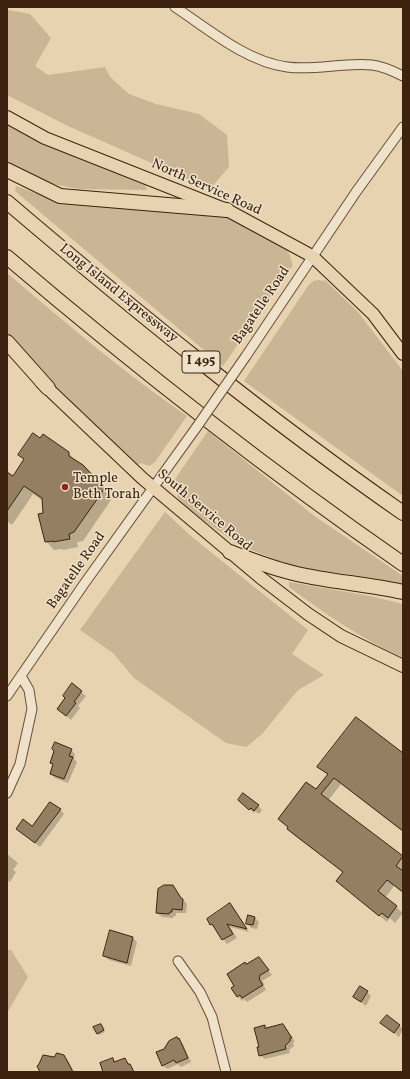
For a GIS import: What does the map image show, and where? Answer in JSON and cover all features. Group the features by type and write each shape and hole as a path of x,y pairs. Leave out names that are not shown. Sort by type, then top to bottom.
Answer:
{"highway":[{"path":"7,170 60,196 227,210"},
{"name":"Long Island Expressway","path":"7,202 82,266 285,428 403,513"},
{"path":"7,257 140,366 260,461 403,564"},
{"path":"7,342 48,388"},
{"path":"230,552 296,574 336,582 378,586 403,592"}],"main road":[{"name":"North Service Road","path":"7,117 45,138 227,210 312,256 373,314 403,354"},
{"name":"South Service Road","path":"7,351 154,488 261,578 296,605 341,636 403,666"}],"street":[{"path":"175,7 229,44 259,59 285,67 305,69 372,65 391,70 403,76"},
{"name":"Bagatelle Road","path":"7,696 84,584 196,428 312,256 403,127"},
{"path":"7,793 20,764 32,709 29,690 21,676"},
{"path":"178,961 200,992 212,1017 226,1072"}],"shaded area":[{"path":"8,10 30,14 51,38 35,66 48,75 105,67 110,77 129,94 156,104 199,114 227,135 229,167 210,189 68,126 7,95"},
{"path":"7,125 74,155 145,184 147,190 79,189 42,182 7,167"},
{"path":"16,186 38,194 71,202 217,213 247,226 288,250 293,265 223,366 15,191"},
{"path":"7,273 118,365 187,416 155,462 149,466 141,463 138,465 73,405 7,335"},
{"path":"325,280 358,312 403,371 403,496 244,381 308,286 313,281"},
{"path":"208,431 313,515 403,576 403,584 360,576 294,567 237,544 189,510 177,497 178,495 173,487 173,482"},
{"path":"165,512 192,537 308,630 292,654 324,675 298,690 262,734 246,747 226,743 134,678 113,653 80,630"},
{"path":"289,582 370,596 403,604 403,658 373,643 316,607 289,587"},
{"path":"7,950 11,950 28,977 7,1013"}],"building":[{"name":"Temple Beth Torah","path":"33,433 40,438 43,434 69,452 69,456 83,465 105,488 74,532 69,534 70,539 45,542 38,514 43,513 42,498 24,486 7,511 7,472 13,476 24,459 18,455"},
{"path":"72,683 82,691 74,702 76,703 66,716 57,709 65,698 63,696"},
{"path":"356,717 403,753 403,831 334,778 321,794 403,856 396,866 403,871 403,892 387,880 378,891 397,906 388,918 382,913 379,916 336,881 343,872 287,829 288,827 278,819 306,782 316,789 328,774 317,767"},
{"path":"55,742 72,749 69,756 73,757 64,779 50,774 53,764 50,763 54,751 52,749"},
{"path":"243,793 259,805 254,811 251,808 249,810 238,800"},
{"path":"50,802 61,809 35,843 16,829 23,819 32,826"},
{"path":"164,885 173,885 183,899 182,910 172,909 172,912 169,914 156,913 158,889"},
{"path":"230,903 247,929 227,924 233,934 222,940 207,919"},
{"path":"248,915 255,917 253,925 246,924"},
{"path":"110,930 133,937 127,963 103,956"},
{"path":"259,957 269,970 259,976 259,979 263,985 242,998 240,995 237,997 231,988 234,986 227,974 245,962 246,964"},
{"path":"360,986 368,991 361,1002 353,997"},
{"path":"387,1015 400,1025 394,1033 380,1023"},
{"path":"101,1024 104,1030 97,1034 93,1027"},
{"path":"283,1024 292,1038 290,1038 290,1041 285,1046 286,1049 259,1056 257,1047 259,1047 254,1028 265,1025 265,1028"},
{"path":"177,1037 178,1039 179,1038 188,1058 176,1063 174,1060 162,1066 156,1052 164,1049 169,1041"},
{"path":"57,1053 64,1055 73,1072 40,1072 37,1066 43,1055 54,1057"},
{"path":"113,1058 114,1062 125,1058 134,1072 103,1072 100,1063"}],"place":[{"name":"Temple Beth Torah","path":"65,487"}]}
